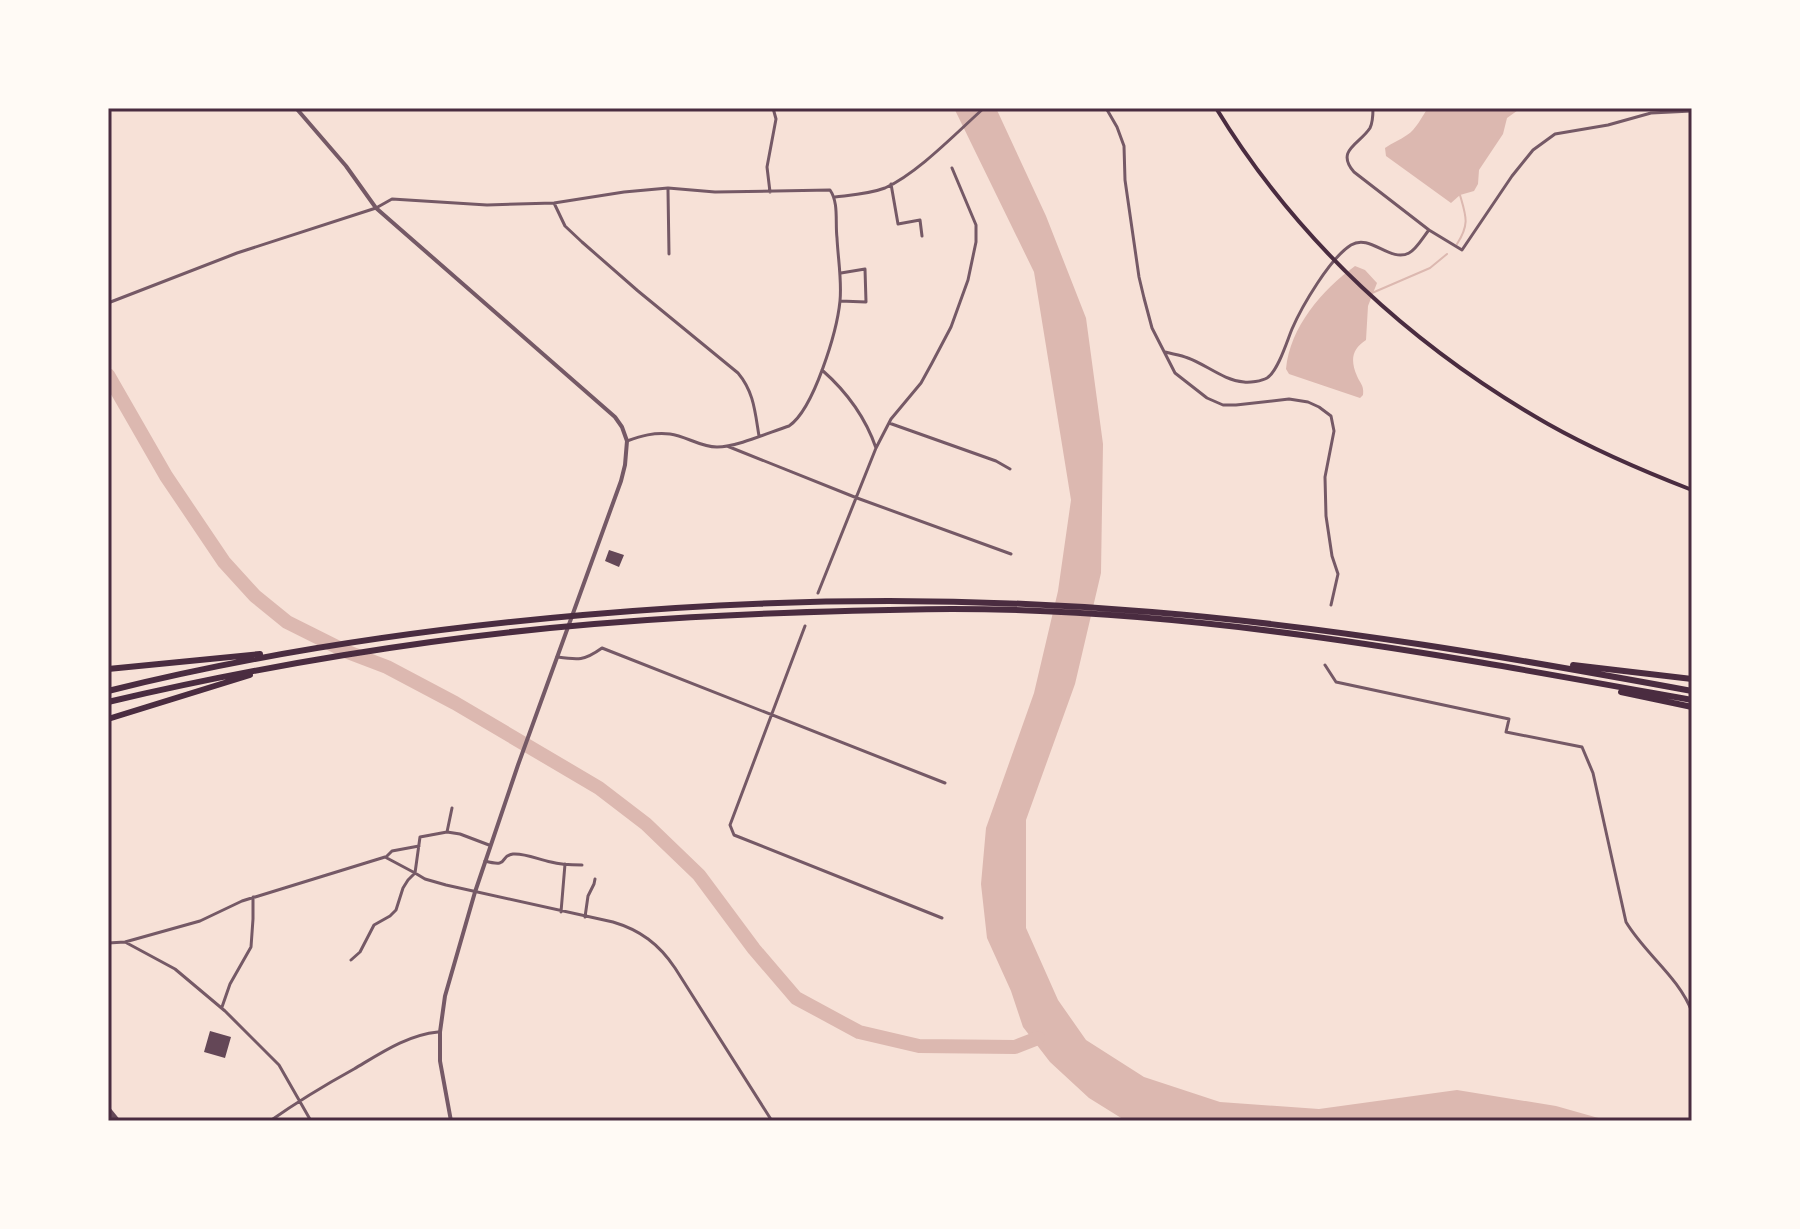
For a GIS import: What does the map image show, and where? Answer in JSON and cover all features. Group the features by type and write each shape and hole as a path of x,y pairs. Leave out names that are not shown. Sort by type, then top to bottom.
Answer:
{"highway":[{"path":"108,669 246,658 426,631 579,615 770,603 903,601 1151,615 1307,628 1525,660 1692,679"},
{"path":"108,702 190,683 339,656 433,641 560,627 748,615 988,606"},
{"path":"1151,615 1487,663 1692,700"},
{"path":"108,691 246,658"},
{"path":"1525,660 1692,691"},
{"path":"1487,663 1692,707"},
{"path":"108,719 256,672"}],"main road":[{"path":"1216,108 1284,205 1341,268 1376,301 1460,368 1504,398 1596,449 1692,490"}],"street":[{"path":"296,108 346,166 376,208 615,417 627,441 625,465 612,509 485,861 445,996 440,1061 451,1121"},
{"path":"770,192 767,167 776,119 773,108"},
{"path":"835,197 869,192 891,184 984,108"},
{"path":"1106,108 1124,146 1125,180 1139,277 1152,328 1175,373 1207,398 1223,405 1289,399 1308,402 1331,416 1334,431 1325,477 1326,516 1338,574 1331,605"},
{"path":"1373,108 1372,124 1368,131 1350,148 1347,158 1349,166 1429,230 1462,250 1512,176 1533,150 1555,134 1608,125 1651,113 1692,111"},
{"path":"818,593 876,448 889,423 921,383 932,363 951,327 968,280 976,242 976,225 952,168"},
{"path":"891,184 898,224 920,220 922,236"},
{"path":"108,303 237,253 376,208 392,199 487,205 554,203 668,188 715,192 830,190 835,197 840,301 829,352 797,420 789,426 727,446 716,447 671,434 649,434 627,441"},
{"path":"668,188 669,254"},
{"path":"554,203 565,226 582,242 738,373 749,386 759,436"},
{"path":"1163,352 1187,357 1226,378 1246,383 1267,378 1276,368 1295,323 1327,268 1352,244 1361,242 1404,255 1411,252 1429,230"},
{"path":"840,301 866,302 865,269 841,273"},
{"path":"822,370 855,404 876,448"},
{"path":"889,423 996,461 1010,469"},
{"path":"727,446 1011,554"},
{"path":"805,626 730,825 734,835 942,918"},
{"path":"557,657 579,660 602,648 945,783"},
{"path":"1325,665 1336,682 1509,719 1506,732 1582,747 1593,773 1626,922 1637,940 1679,988 1692,1012"},
{"path":"447,832 452,808"},
{"path":"351,960 360,952 374,925 396,910 403,888 415,873 420,837 447,832 491,845"},
{"path":"108,943 125,942 200,921 253,897 385,857 392,851 419,846"},
{"path":"485,861 498,864 512,854 582,865"},
{"path":"385,857 435,882 630,928 650,940 665,954 772,1121"},
{"path":"561,912 565,864"},
{"path":"585,917 588,896 595,879"},
{"path":"222,1008 230,984 251,947 253,897"},
{"path":"125,942 175,969 222,1008 279,1065 311,1121"},
{"path":"270,1121 394,1046 423,1033 440,1032"}],"shaded area":[{"path":"954,108 996,108 1046,216 1086,318 1103,444 1101,573 1075,684 1026,820 1026,928 1058,1000 1086,1040 1144,1077 1220,1102 1319,1109 1457,1090 1556,1106 1609,1121 1126,1121 1089,1098 1050,1062 1023,1027 987,938 981,884 986,828 1034,693 1058,591 1071,500 1034,272"},
{"path":"1428,108 1521,108 1507,118 1503,134 1479,170 1474,191 1460,195 1451,203 1386,156 1385,148 1410,133"},
{"path":"1355,266 1365,270 1377,283 1368,306 1366,340 1358,347 1353,360 1363,389 1360,398 1289,374 1286,369 1301,324 1331,286"}],"building":[{"path":"609,550 624,555 619,567 605,561"},
{"path":"210,1031 231,1037 225,1058 204,1052"},
{"path":"108,1105 121,1121 108,1121"}],"waterway":[{"path":"1457,244 1466,220 1460,195"},
{"path":"1372,293 1430,268 1447,254"},
{"path":"108,375 166,476 224,562 255,596 287,622 345,651 387,667 455,703 599,788 646,824 699,875 754,949 796,998 859,1032 919,1046 1015,1047 1038,1038"}]}
